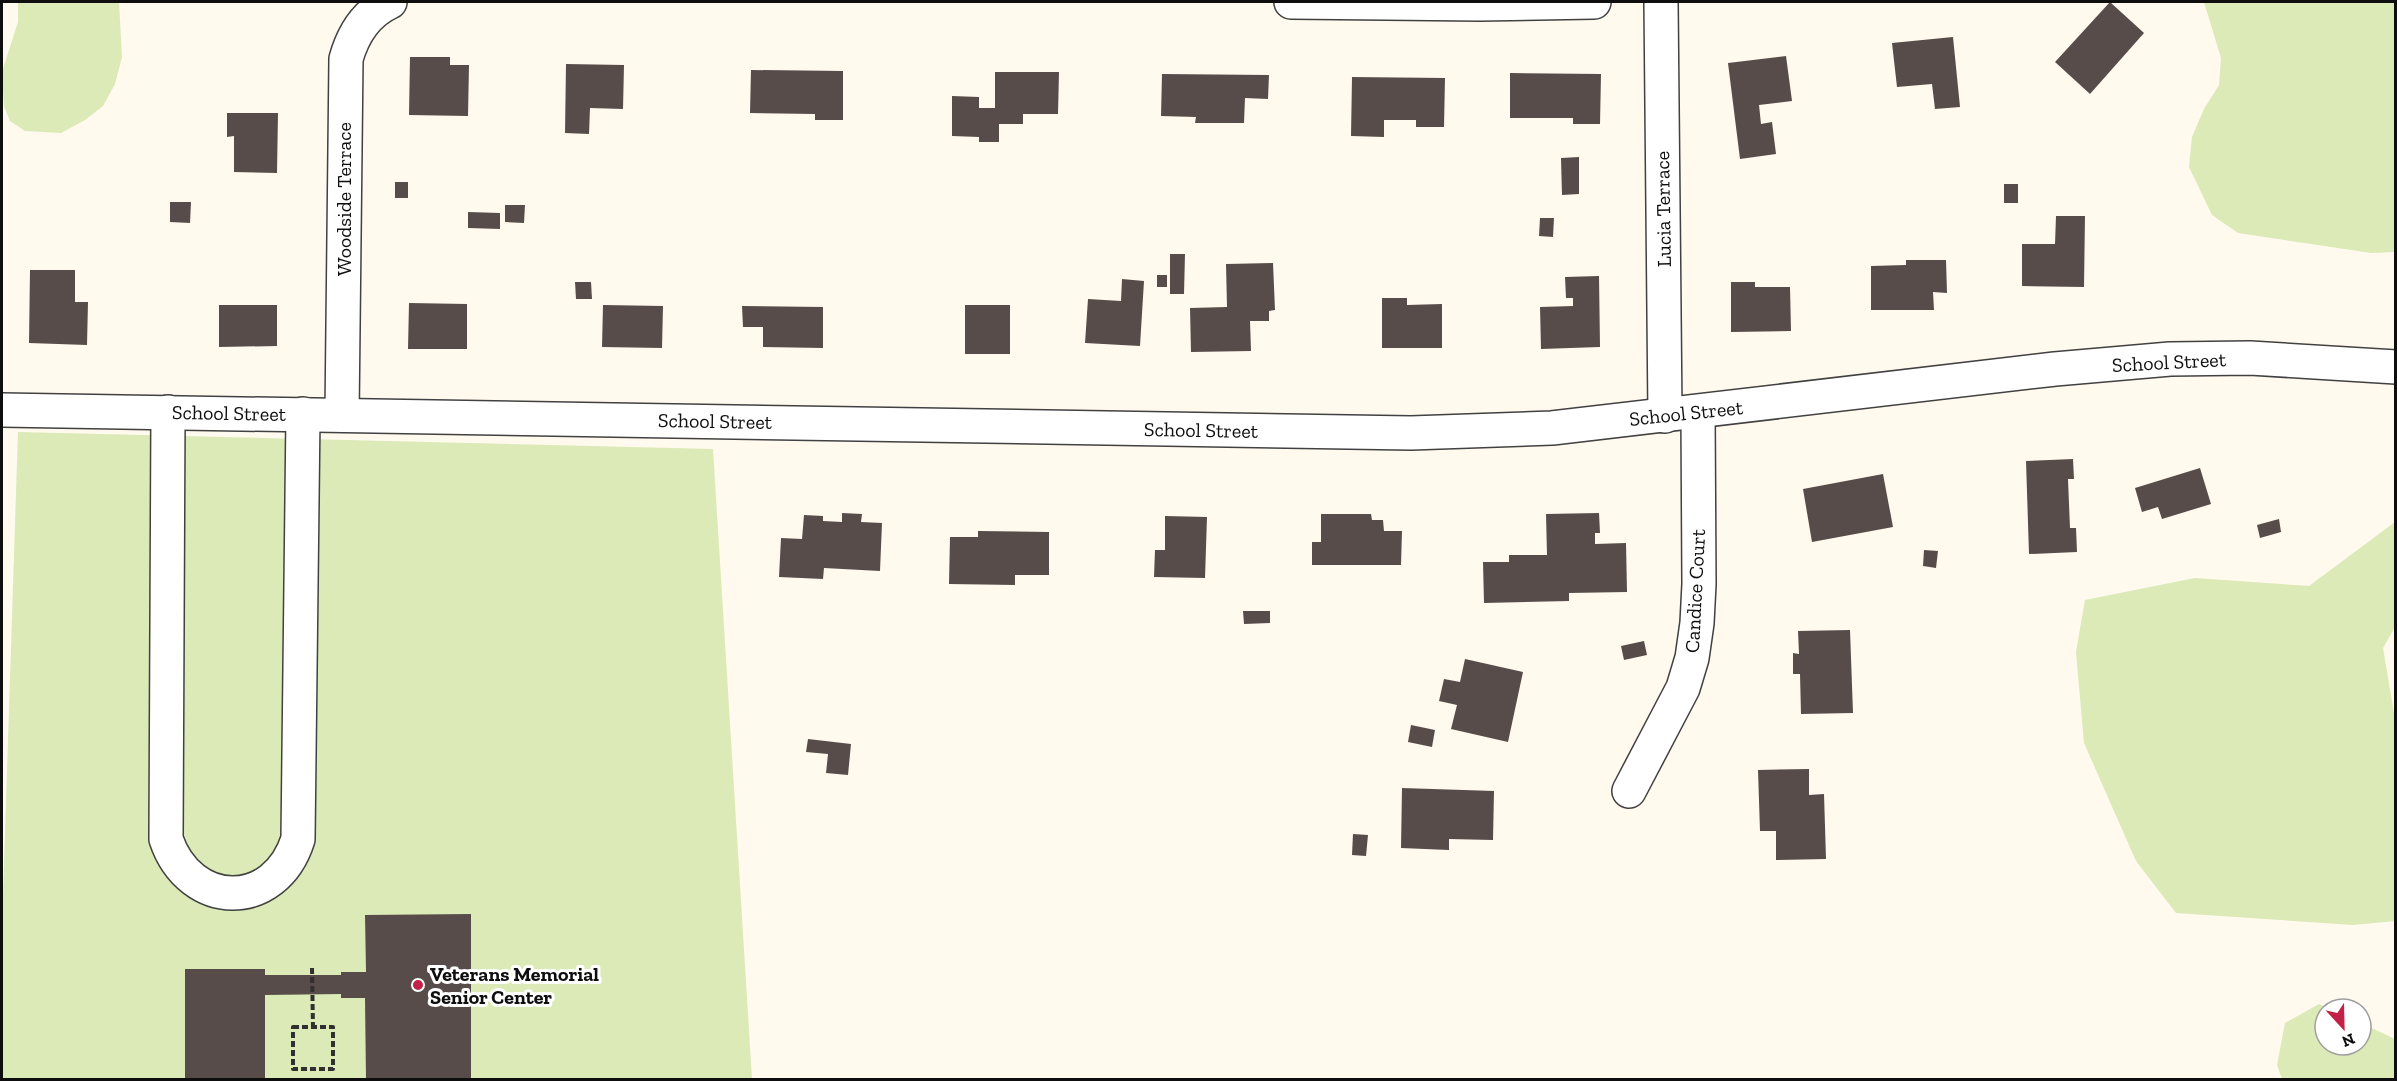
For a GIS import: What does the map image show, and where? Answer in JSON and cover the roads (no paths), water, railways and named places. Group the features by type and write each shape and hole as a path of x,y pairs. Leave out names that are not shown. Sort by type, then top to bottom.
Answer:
{"street":[{"name":"Woodside Terrace","path":"342,415 346,59 356,32 364,21 374,11 390,2"},
{"path":"1291,2 1480,4 1594,2"},
{"name":"Lucia Terrace","path":"1661,2 1665,416"},
{"name":"School Street","path":"2,410 1411,433 1552,428 2055,369 2170,359 2250,358 2396,367"},
{"path":"168,412 166,839 176,863 190,878 206,888 232,893 257,888 274,878 288,863 298,839 303,414"},
{"name":"Candice Court","path":"1629,791 1683,688 1692,658 1699,584 1698,412"}],"place":[{"name":"Veterans Memorial Senior Center","path":"418,985"}]}
